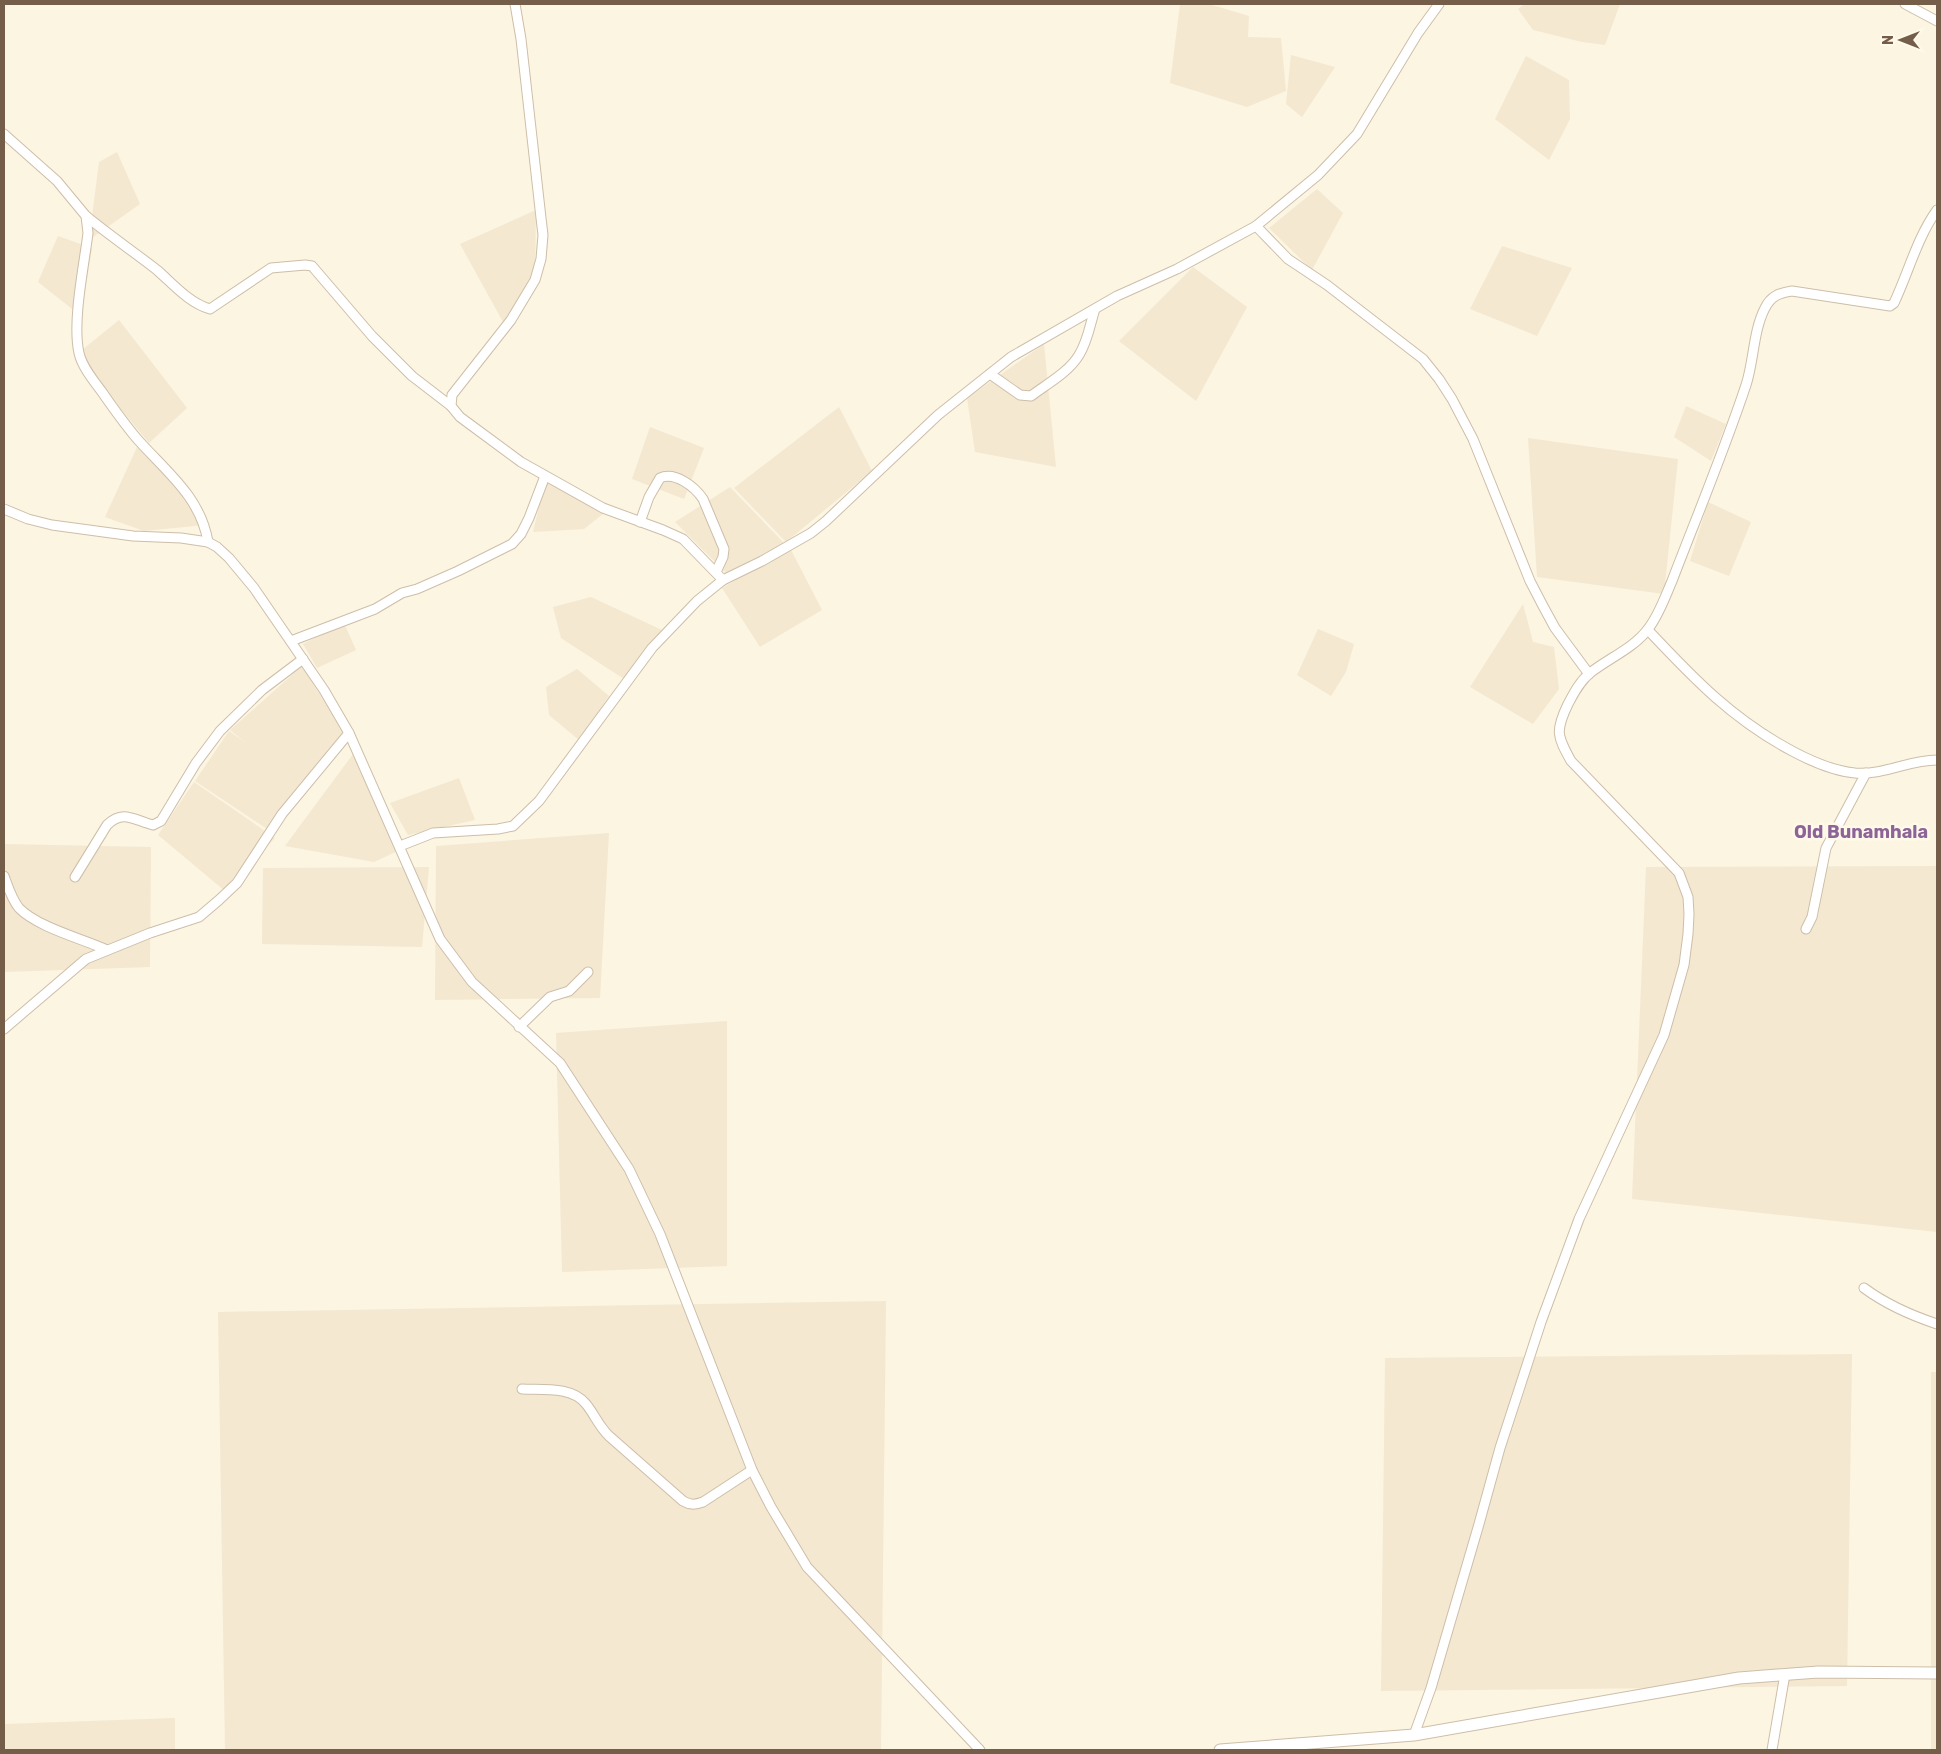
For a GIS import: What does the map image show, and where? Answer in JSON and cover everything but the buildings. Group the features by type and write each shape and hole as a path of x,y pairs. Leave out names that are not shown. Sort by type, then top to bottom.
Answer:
{"street":[{"path":"451,406 452,395 511,320 535,280 541,259 541,218 521,39 514,4"},
{"path":"400,846 433,832 513,826 524,817 544,794 652,648 697,601 722,580 762,561 811,533 826,522 927,425 1010,357 1117,296 1177,269 1256,226 1318,175 1357,134 1418,33 1439,4"},
{"path":"1905,4 1937,21"},
{"path":"4,134 57,181 86,216 200,305 210,308 271,268 312,266 372,336 412,376 451,406 460,417 521,462 603,508 683,539 722,580"},
{"path":"1414,1735 1433,1680 1500,1448 1540,1322 1579,1219 1664,1035 1684,964 1690,914 1688,898 1679,873 1571,761 1558,738 1562,717 1575,690 1589,674 1627,648 1648,630 1672,581 1725,445 1749,376 1760,318 1772,297 1780,293 1792,291 1890,306 1894,302 1914,252 1937,210"},
{"path":"86,216 88,233 77,337 80,356 94,382 120,418 187,493 201,517 208,542"},
{"path":"1256,226 1288,259 1326,285 1423,359 1439,379 1473,439 1539,598 1555,628 1589,674"},
{"path":"990,374 1020,395 1031,396 1059,376 1078,357 1084,345 1095,309"},
{"path":"291,641 375,608 402,593 417,589 458,571 512,544 521,534 529,518 545,476"},
{"path":"640,522 649,497 660,478 666,476 685,481 698,492 703,500 724,549 723,557 716,572"},
{"path":"4,509 28,519 52,525 133,536 181,538 208,542 229,558 254,588 303,659 349,733 440,939 472,982 560,1063 629,1170 660,1234 752,1470 806,1567 980,1750"},
{"path":"1648,630 1687,672 1720,703 1777,743 1806,759 1835,770 1866,773 1893,770 1926,760 1937,760"},
{"path":"75,877 107,825 113,819 125,816 152,825 161,821 196,763 220,731 262,690 303,659"},
{"path":"4,1029 82,962 150,933 199,917 224,896 237,884 248,869 282,814 349,733"},
{"path":"1806,929 1812,917 1826,848 1866,773"},
{"path":"4,876 18,907 27,915 107,950"},
{"path":"519,1027 550,997 569,991 588,972"},
{"path":"1864,1288 1885,1303 1937,1324"},
{"path":"522,1389 562,1391 570,1393 586,1403 598,1425 609,1436 683,1501 690,1504 697,1505 703,1502 752,1470"},
{"path":"1220,1750 1414,1735 1739,1678 1818,1672 1937,1673"},
{"path":"1772,1750 1785,1674"}],"shaded area":[{"path":"1180,4 1209,4 1249,16 1248,37 1281,38 1286,91 1247,107 1170,83"},
{"path":"1525,4 1620,4 1605,45 1582,42 1533,30 1518,9"},
{"path":"1291,55 1335,67 1302,117 1286,104"},
{"path":"1526,56 1569,80 1570,119 1549,160 1495,119"},
{"path":"117,152 140,204 89,240 99,162"},
{"path":"1317,189 1343,213 1312,270 1269,228"},
{"path":"536,210 535,274 503,322 460,244"},
{"path":"58,236 92,248 81,316 38,282"},
{"path":"1502,246 1572,268 1537,336 1470,309"},
{"path":"1193,267 1247,307 1196,401 1119,341"},
{"path":"119,320 187,408 149,443 76,355"},
{"path":"1044,344 1056,467 975,452 967,398"},
{"path":"1686,406 1726,424 1711,461 1674,437"},
{"path":"839,407 872,471 786,542 734,488"},
{"path":"650,427 704,448 684,499 632,479"},
{"path":"1528,438 1678,459 1664,594 1537,577"},
{"path":"138,445 181,478 205,525 144,531 105,517"},
{"path":"546,478 613,506 584,529 533,532"},
{"path":"730,487 784,543 728,575 675,522"},
{"path":"1708,502 1751,522 1729,576 1690,561"},
{"path":"790,548 822,610 760,647 722,588"},
{"path":"591,597 662,630 624,679 561,638 553,607"},
{"path":"1523,604 1533,642 1554,647 1559,689 1533,724 1470,687"},
{"path":"344,623 356,650 317,668 303,644"},
{"path":"1318,629 1354,644 1346,672 1331,696 1297,675"},
{"path":"302,666 349,740 304,785 273,833 195,781 229,731 245,742 230,730"},
{"path":"577,669 609,696 579,740 549,715 546,687"},
{"path":"359,746 404,848 374,862 285,846"},
{"path":"459,778 475,820 408,835 390,803"},
{"path":"194,782 275,838 225,891 158,835"},
{"path":"609,833 600,998 435,1000 436,846"},
{"path":"4,844 151,847 150,967 4,972"},
{"path":"1937,866 1937,1232 1632,1199 1646,867"},
{"path":"429,867 422,947 262,944 263,868"},
{"path":"727,1021 727,1266 562,1272 556,1033"},
{"path":"886,1301 881,1750 225,1750 218,1312"},
{"path":"1852,1354 1847,1686 1381,1691 1385,1358"},
{"path":"1931,1372 1937,1372 1937,1750 1931,1750"},
{"path":"175,1718 175,1750 4,1750 4,1724"}],"district":[{"name":"Old Bunamhala","path":"1861,832"}]}
